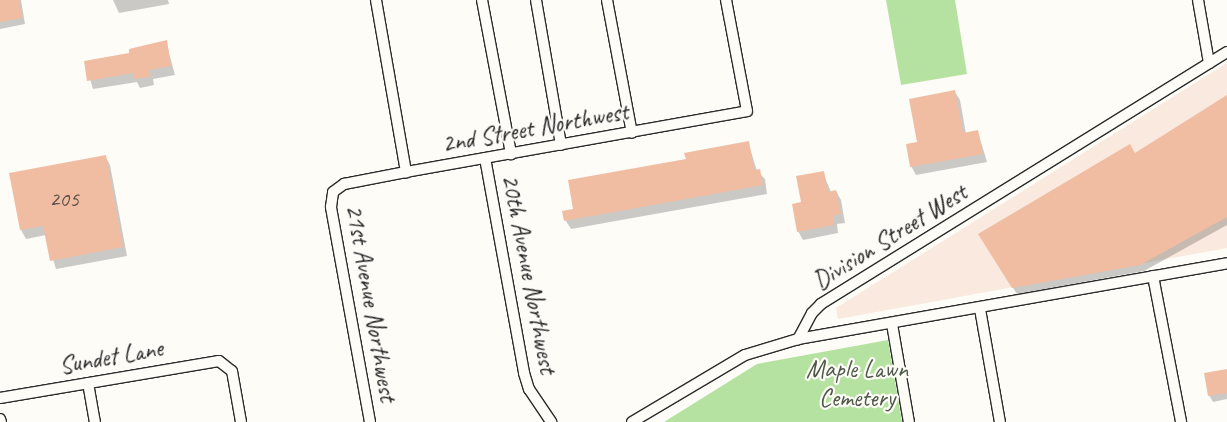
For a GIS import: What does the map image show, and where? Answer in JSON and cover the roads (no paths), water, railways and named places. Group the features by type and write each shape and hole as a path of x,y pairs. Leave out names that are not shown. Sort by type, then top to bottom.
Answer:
{"street":[{"path":"376,0 406,172"},
{"path":"482,0 511,154"},
{"path":"536,0 561,145"},
{"path":"607,0 632,133"},
{"name":"2nd Street Northwest","path":"333,192 344,184 747,111 726,0"},
{"path":"1198,0 1209,64"},
{"name":"Division Street West","path":"798,339 812,314 821,304 1227,52"},
{"name":"20th Avenue Northwest","path":"485,158 522,365 529,389 550,422"},
{"name":"21st Avenue Northwest","path":"333,192 331,207 370,422"},
{"path":"632,422 726,364 757,350 798,339 980,309 1227,263"},
{"path":"1153,276 1181,422"},
{"path":"980,309 1000,422"},
{"path":"892,324 909,422"},
{"name":"Sundet Lane","path":"0,398 209,361 228,365 234,379 242,422"},
{"path":"88,382 95,422"}],"park label":[{"name":"Maple Lawn Cemetery","path":"857,384"}]}
